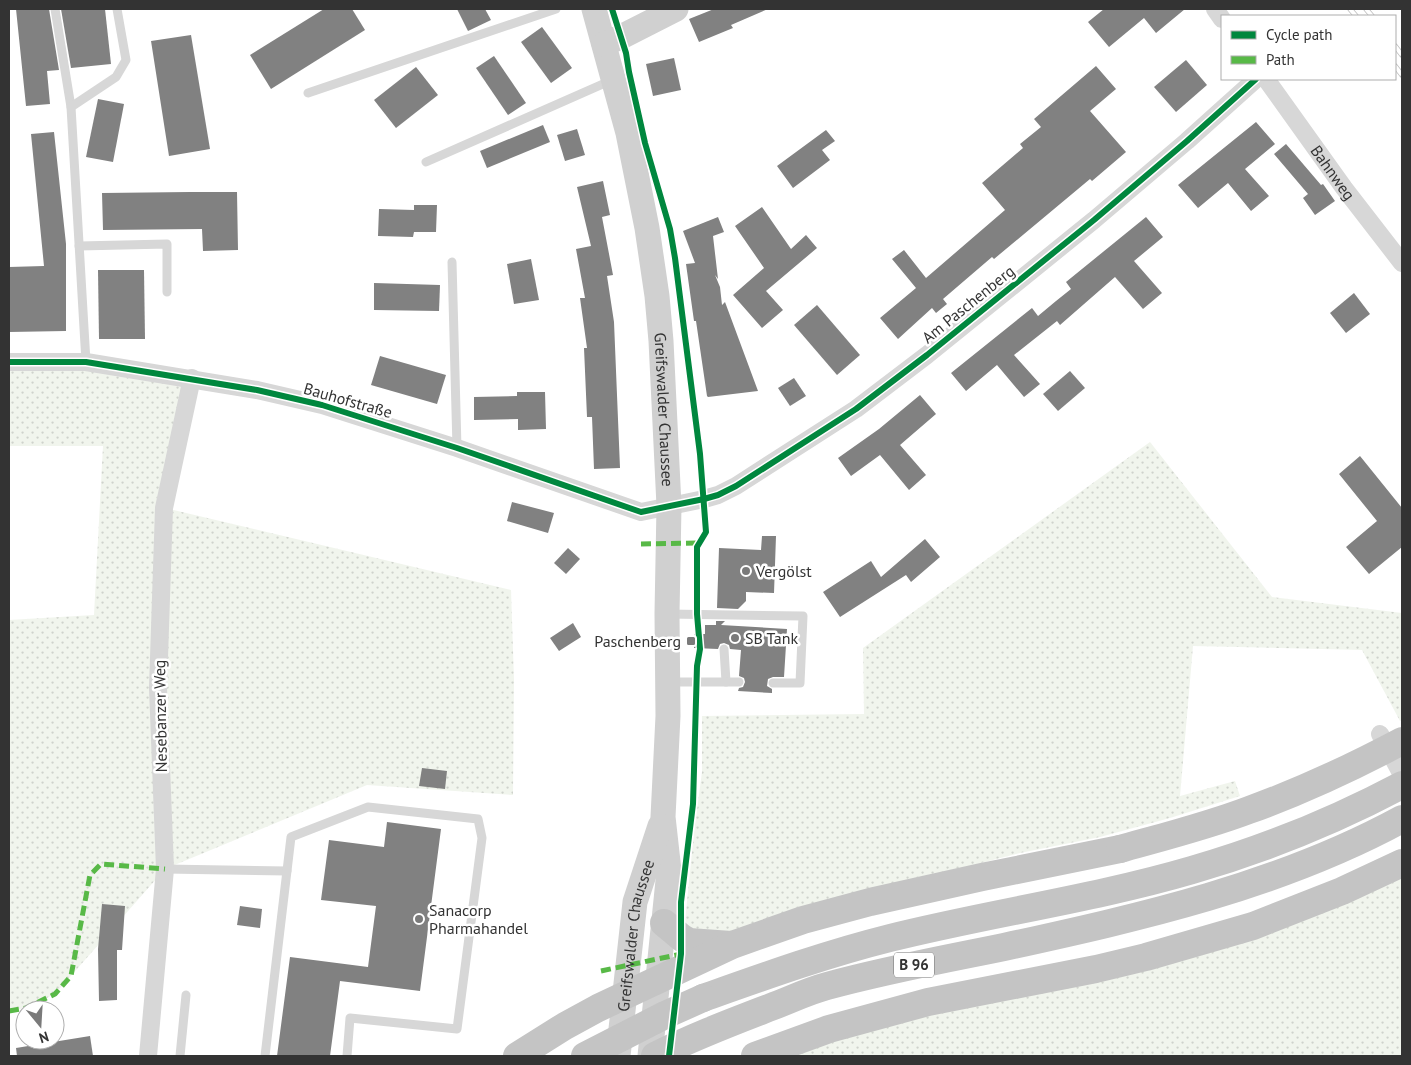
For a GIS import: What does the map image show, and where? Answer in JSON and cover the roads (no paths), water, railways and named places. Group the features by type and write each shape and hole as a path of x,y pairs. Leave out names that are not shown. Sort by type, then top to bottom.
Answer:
{"highway":[{"path":"517,1056 565,1026 732,945 803,920 870,902 1120,849 1200,826 1283,797 1347,769 1391,737"},
{"name":"B 96","path":"586,1056 665,1015 703,998 819,957 891,938 1129,886 1193,870 1277,841 1329,820 1402,785"},
{"name":"B 96","path":"655,1056 698,1036 825,987 897,969 1137,917 1200,900 1266,879 1351,844 1402,819"},
{"path":"755,1056 829,1029 928,1002 1096,969 1146,957 1252,926 1342,891 1402,862"},
{"path":"664,924 689,942 732,945"}],"main road":[{"name":"Greifswalder Chaussee","path":"594,9 613,40 614,78 628,133 647,228 657,296 661,341 670,506 667,614 668,716 663,817 669,871 650,1056"},
{"path":"613,40 676,9"},
{"name":"Greifswalder Chaussee","path":"618,1056 635,902 663,817"}],"street":[{"name":"Am Paschenberg","path":"670,506 718,495 736,486 856,409 927,355 1094,220 1255,80"},
{"name":"Bahnweg","path":"1267,80 1344,188 1402,263"},
{"name":"Bauhofstraße","path":"9,362 86,362 257,390 322,405 457,448 641,512 670,506"},
{"name":"Nesebanzer Weg","path":"148,1056 165,869 158,688 164,508 192,378"},
{"path":"1391,737 1402,774"}],"lane":[{"path":"55,9 71,106 86,362"},
{"path":"71,106 116,77 126,60 117,9"},
{"path":"308,93 556,9"},
{"path":"426,162 614,78"},
{"path":"79,246 167,244 167,292"},
{"path":"452,262 457,448"},
{"path":"667,614 803,616 800,683 772,684"},
{"path":"724,625 725,614"},
{"path":"724,649 726,682"},
{"path":"668,682 739,682"},
{"path":"264,1056 291,837 368,808 478,819 482,838 457,1029 350,1018 347,1056"},
{"path":"165,869 287,871"},
{"path":"180,1056 186,995"}],"railway":[{"path":"1350,9 1355,15"},
{"path":"1366,9 1371,15"},
{"path":"1396,47 1402,55"},
{"path":"1396,67 1402,75"}],"place":[{"name":"Vergölst","path":"746,571"},
{"name":"SB Tank","path":"735,638"},
{"name":"Paschenberg","path":"691,641"},
{"name":"Sanacorp Pharmahandel","path":"419,919"}]}
